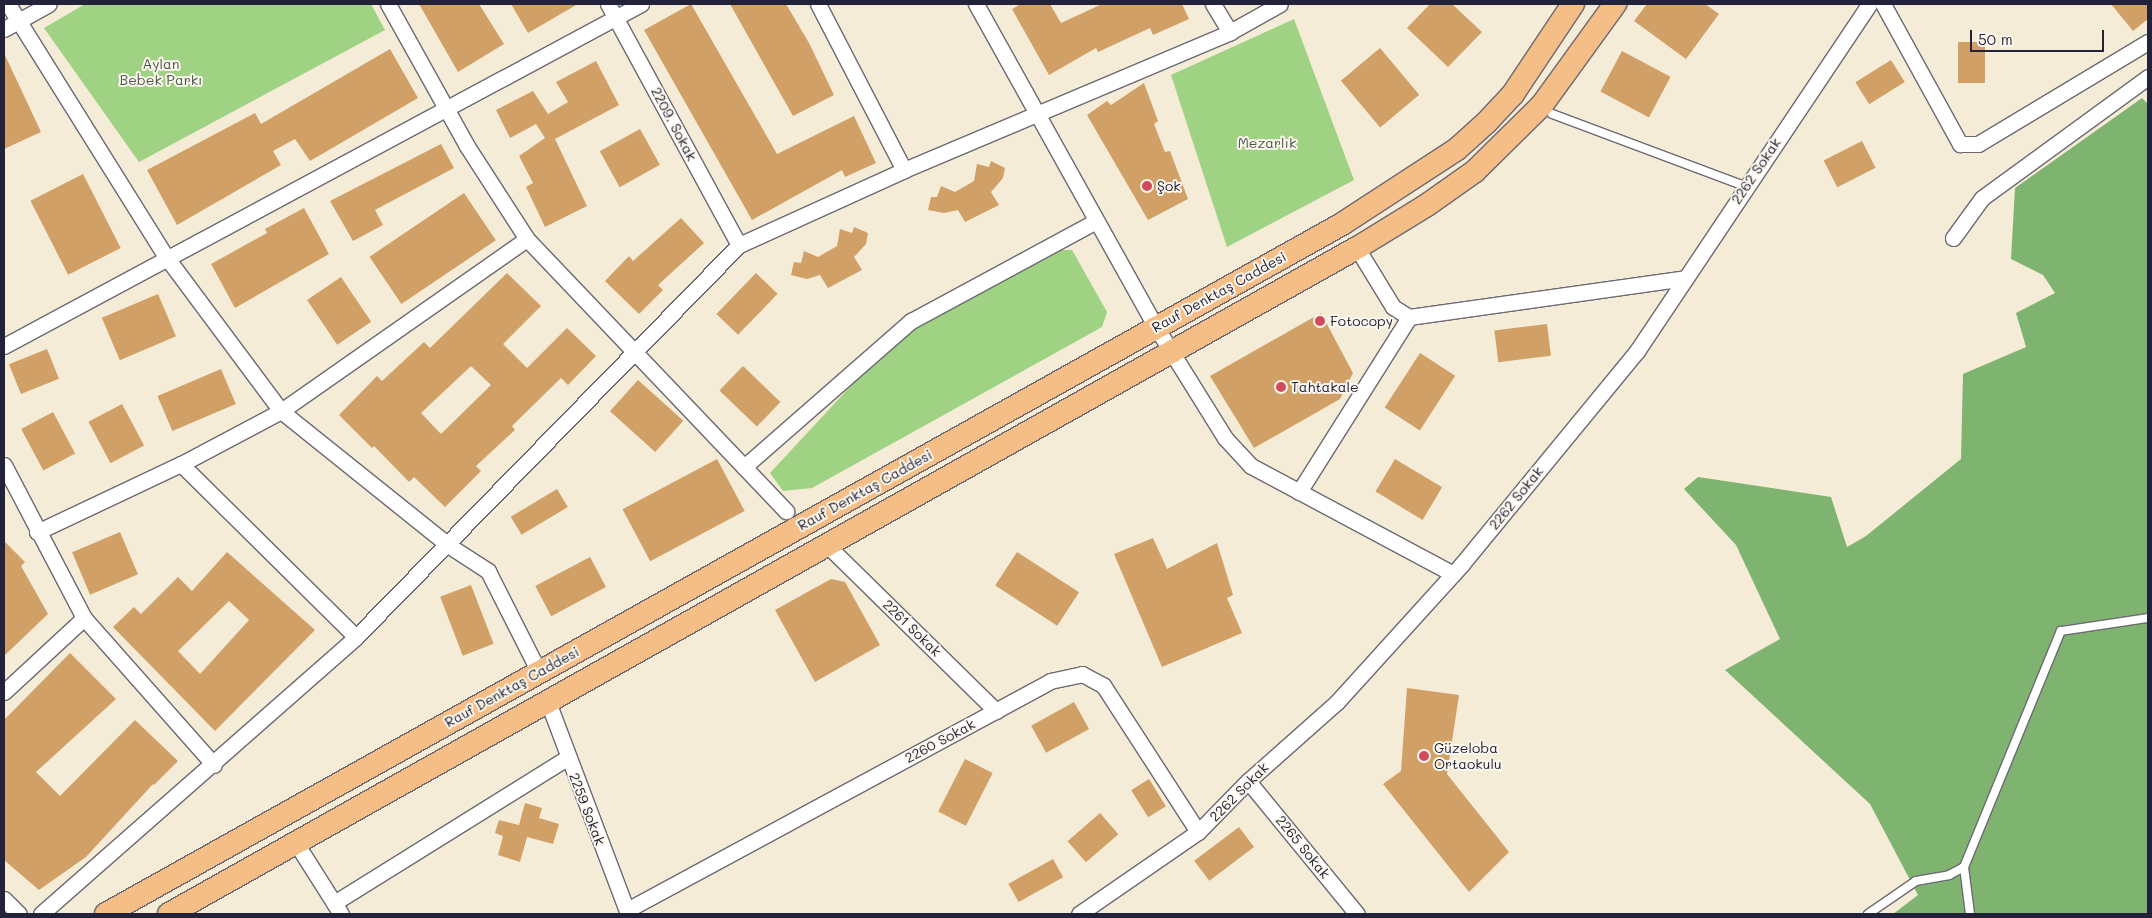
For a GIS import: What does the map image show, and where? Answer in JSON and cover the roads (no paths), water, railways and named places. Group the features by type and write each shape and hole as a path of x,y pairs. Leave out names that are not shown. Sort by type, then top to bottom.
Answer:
{"main road":[{"name":"Rauf Denktaş Caddesi","path":"106,914 1342,224 1457,149 1513,94 1574,4"},
{"path":"169,914 1357,248 1435,199 1475,171 1542,105 1615,4"}],"street":[{"path":"8,4 20,20 167,258 281,410 448,546 488,571 539,672"},
{"path":"4,29 49,4"},
{"path":"388,4 446,108 528,240 786,511"},
{"name":"2209. Sokak","path":"608,4 739,245"},
{"path":"4,346 641,4"},
{"path":"818,4 904,170"},
{"path":"976,4 1035,114 1156,327 1225,438 1251,466 1453,574"},
{"path":"1213,4 1230,32"},
{"path":"41,914 214,765 356,637 448,546 633,351 739,245 904,170 1230,32 1280,4"},
{"name":"2262 Sokak","path":"1079,914 1198,832 1248,780 1337,702 1453,574 1637,351 1745,186 1868,4"},
{"path":"1883,4 1960,144 1978,144 2148,42"},
{"path":"1952,238 1982,198 2148,78"},
{"path":"744,467 911,321 1096,221"},
{"path":"37,532 181,464 281,410 528,240"},
{"path":"1357,248 1393,307 1409,317 1685,278"},
{"path":"1299,492 1409,317"},
{"path":"181,464 356,637"},
{"path":"4,465 37,532 84,618 214,765"},
{"name":"2261 Sokak","path":"827,545 996,711"},
{"path":"4,692 84,618"},
{"name":"2260 Sokak","path":"627,912 1050,682 1082,674 1103,685 1198,832"},
{"name":"2259 Sokak","path":"548,702 567,758 627,912"},
{"path":"296,843 337,909 567,758"},
{"name":"2265 Sokak","path":"1248,780 1357,914"},
{"path":"4,899 19,914"}],"lane":[{"path":"1552,114 1745,186"},
{"path":"1970,914 1964,868 2061,631 2148,618"},
{"path":"1868,914 1916,881 1949,875 1964,868"}],"place":[{"name":"Şok","path":"1147,186"},
{"name":"Fotocopy","path":"1320,321"},
{"name":"Tahtakale","path":"1281,387"},
{"name":"Güzeloba Ortaokulu","path":"1424,756"}],"park label":[{"name":"Aylan Bebek Parkı","path":"161,72"},
{"name":"Mezarlık","path":"1267,143"}]}
